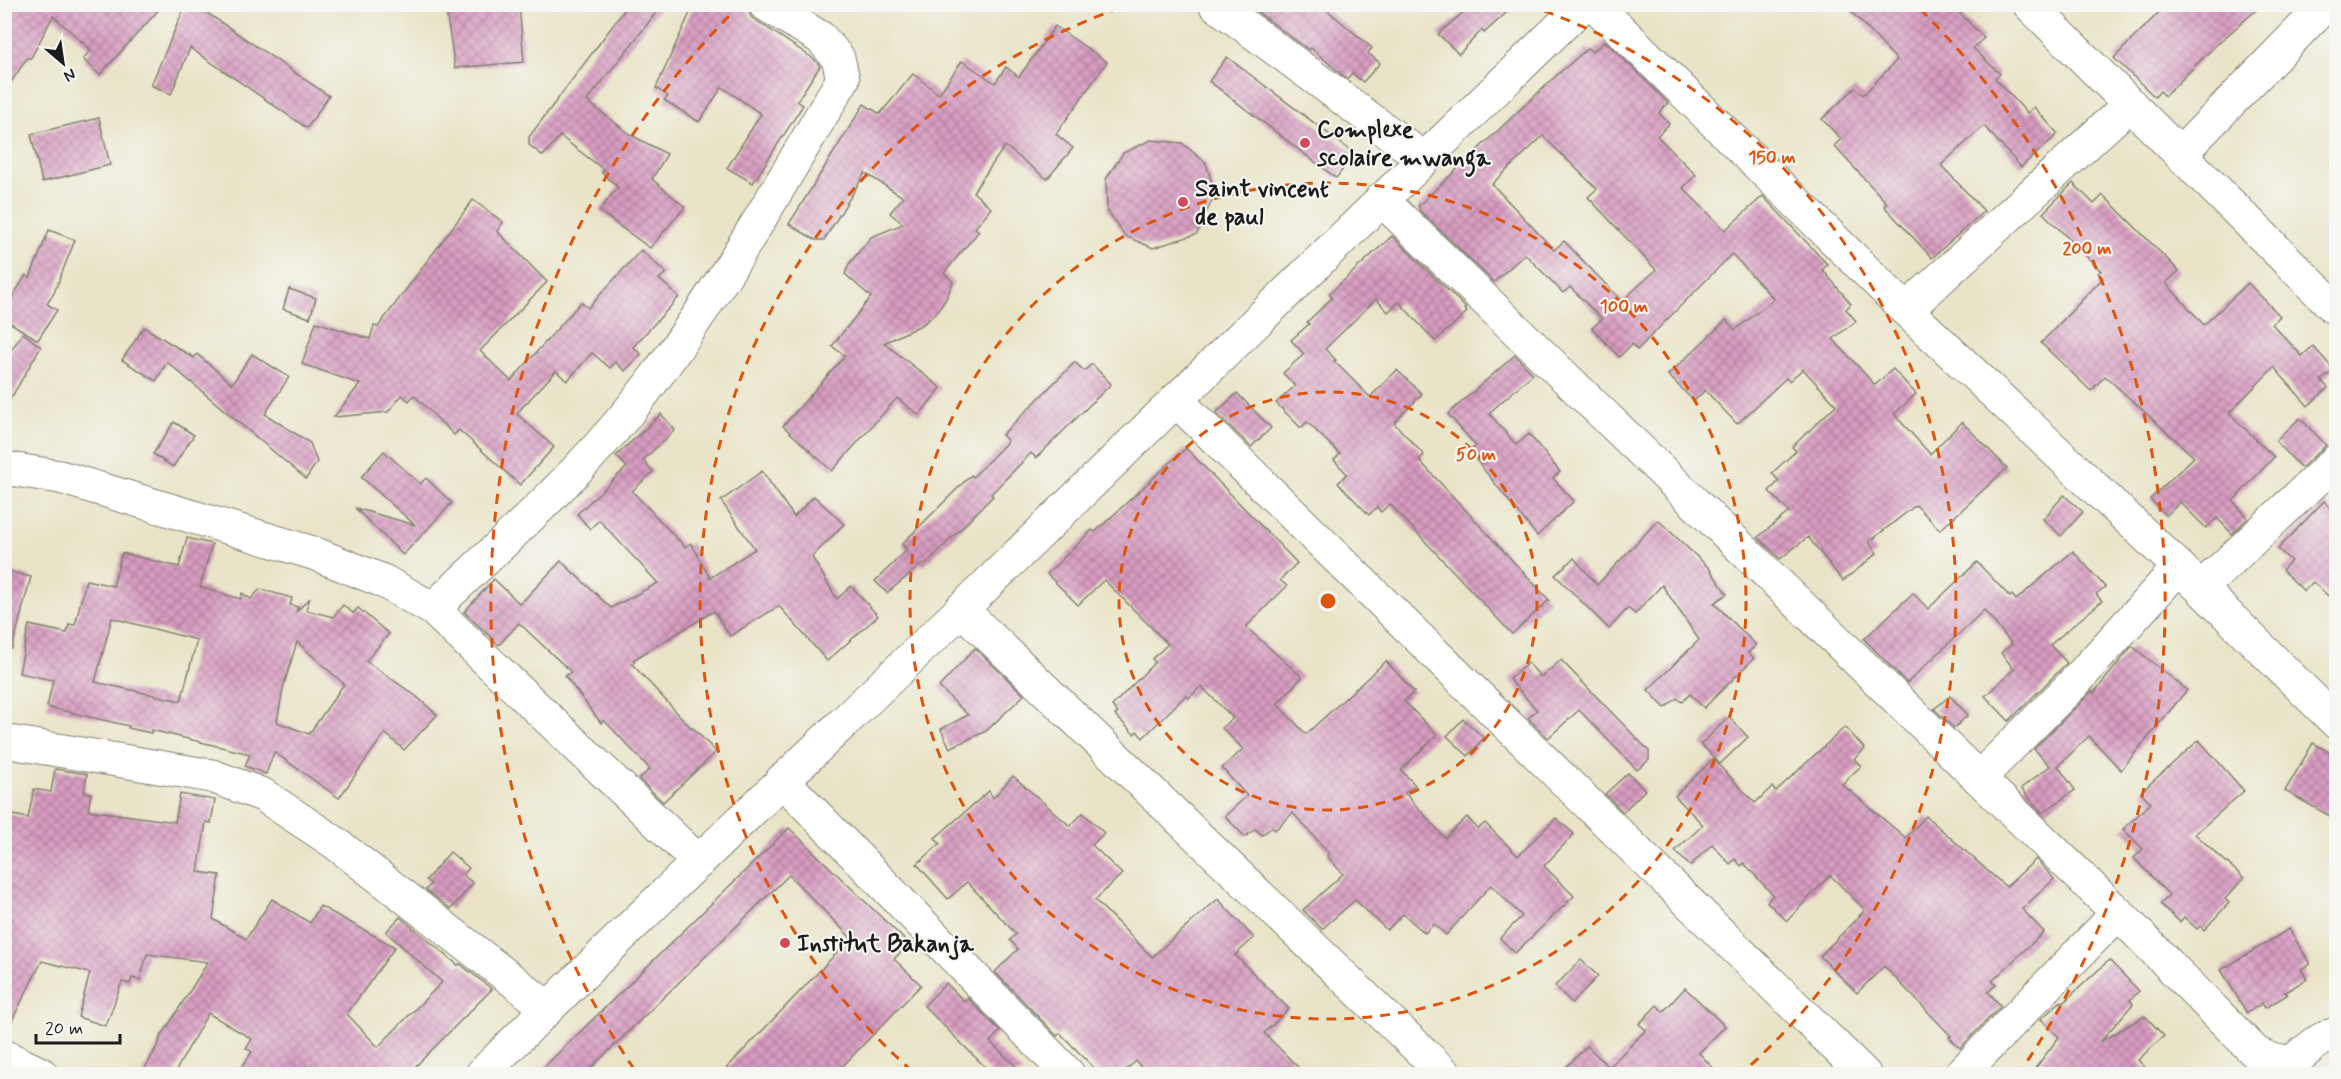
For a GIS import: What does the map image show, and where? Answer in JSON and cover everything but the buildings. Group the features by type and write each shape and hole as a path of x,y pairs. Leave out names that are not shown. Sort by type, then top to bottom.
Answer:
{"street":[{"path":"433,609 587,459 648,387 735,261 843,79 838,58 821,38 765,4"},
{"path":"1215,4 1424,159"},
{"path":"482,1074 782,780 1584,4"},
{"path":"1594,4 1906,310 2190,578 2337,722"},
{"path":"2029,4 2337,309"},
{"path":"2180,154 2326,4"},
{"path":"1906,310 2130,105"},
{"path":"1381,199 2118,913 2255,1052 2268,1060 2285,1064 2297,1061 2317,1042 2335,1044"},
{"path":"1176,400 1864,1074"},
{"path":"1979,778 2076,682 2190,578 2337,460"},
{"path":"4,468 60,477 314,553 383,581 433,609 699,862"},
{"path":"961,609 1445,1074"},
{"path":"4,741 212,776 263,795 334,842 548,1008"},
{"path":"782,780 1068,1074"},
{"path":"1961,1074 2118,913"},
{"path":"4,1056 41,1074"}],"place":[{"name":"Complexe scolaire mwanga","path":"1305,143"},
{"name":"Saint vincent de paul","path":"1183,202"},
{"name":"Institut Bakanja","path":"785,943"}]}
